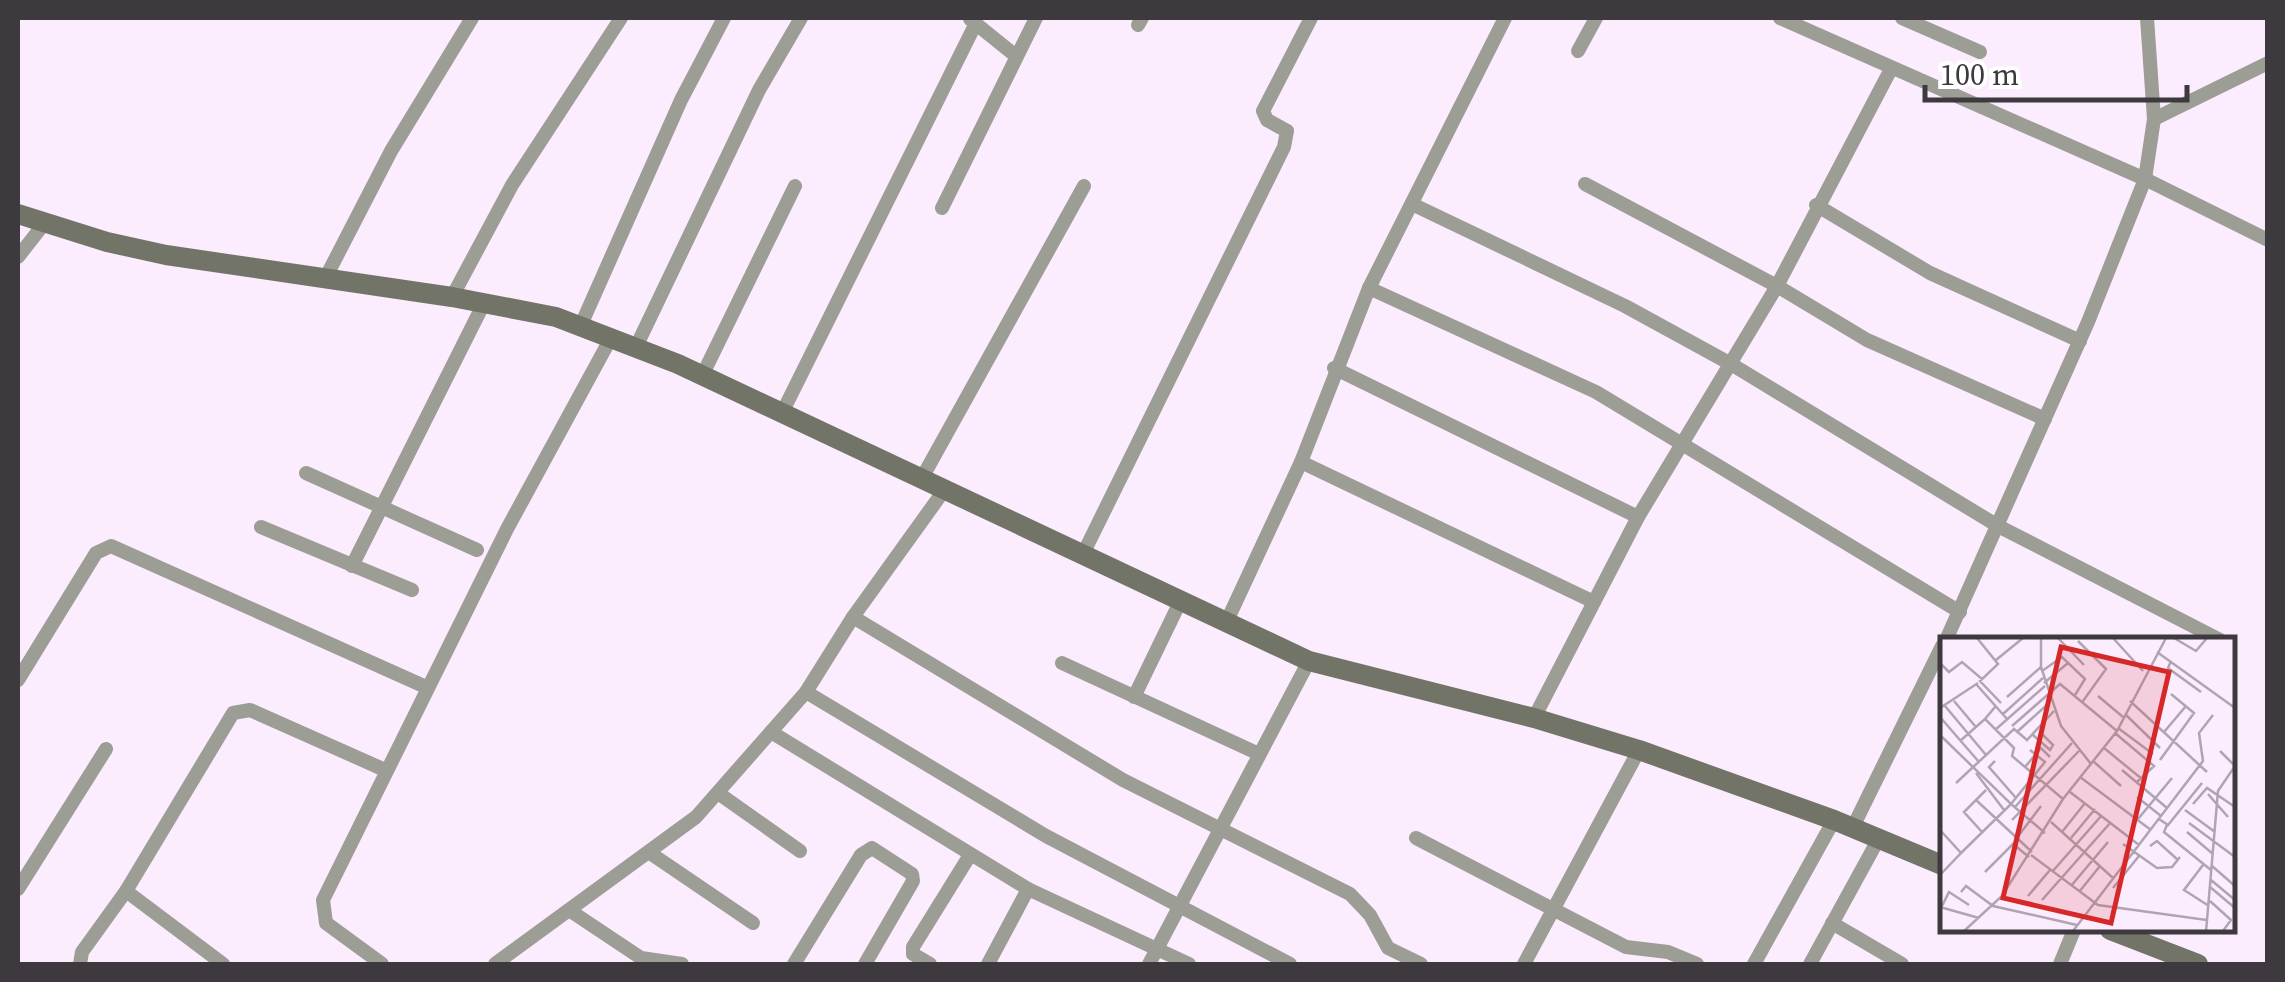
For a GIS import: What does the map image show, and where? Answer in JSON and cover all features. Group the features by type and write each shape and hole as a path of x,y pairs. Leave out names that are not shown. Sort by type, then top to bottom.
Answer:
{"street":[{"path":"326,277 391,150 472,18"},
{"path":"452,297 512,185 621,18"},
{"path":"581,325 681,100 724,18"},
{"path":"636,347 759,90 801,18"},
{"path":"942,208 1036,18"},
{"path":"1083,554 1284,146 1288,131 1267,120 1263,111 1310,18"},
{"path":"1226,623 1301,462 1334,368 1370,288 1505,18"},
{"path":"1578,51 1596,18"},
{"path":"1780,18 1890,70 2145,179 2268,240"},
{"path":"1902,18 1980,52"},
{"path":"1947,637 2080,341 2145,179 2154,119 2147,18"},
{"path":"782,413 972,20 1016,56"},
{"path":"2154,119 2268,63"},
{"path":"1534,718 1638,517 1776,286 1890,70"},
{"path":"1585,184 1918,366 2045,419"},
{"path":"702,376 795,186"},
{"path":"922,478 1084,186"},
{"path":"1414,205 1625,306 1731,364 1998,526 2214,637"},
{"path":"1816,205 1930,273 2080,341"},
{"path":"18,214 166,255 452,297 581,325 782,413 1309,662 1534,718 1638,750 1843,824 1940,864"},
{"path":"18,256 43,224"},
{"path":"1370,288 1596,392 1960,612"},
{"path":"352,566 484,303"},
{"path":"382,964 326,923 321,909 426,687 612,336"},
{"path":"1334,368 1638,517"},
{"path":"1301,462 1594,602"},
{"path":"306,474 477,550"},
{"path":"498,964 686,826 718,792 806,692 853,617 945,489"},
{"path":"261,527 412,590"},
{"path":"18,680 96,554 111,546 426,687"},
{"path":"1134,697 1180,602"},
{"path":"853,617 1123,780 1350,894 1370,915 1388,948 1421,964"},
{"path":"1754,964 1843,824 1940,650"},
{"path":"1150,964 1178,904 1309,662"},
{"path":"1062,663 1259,754"},
{"path":"806,692 1046,836 1290,964"},
{"path":"80,964 82,952 126,891 238,710 250,710 385,770"},
{"path":"771,732 1028,889 1189,964"},
{"path":"18,889 106,749"},
{"path":"1524,964 1638,750"},
{"path":"718,792 800,850"},
{"path":"1416,838 1626,947 1668,952 1697,964"},
{"path":"1810,964 1878,840"},
{"path":"794,964 861,855 872,848 913,878 864,964"},
{"path":"650,853 753,923"},
{"path":"930,964 913,954 913,947 970,855"},
{"path":"988,964 1028,889"},
{"path":"126,891 224,964"},
{"path":"569,910 641,958 682,964"},
{"path":"1832,923 1902,964"},
{"path":"2060,964 2073,932"},
{"path":"2115,932 2198,964"}]}
